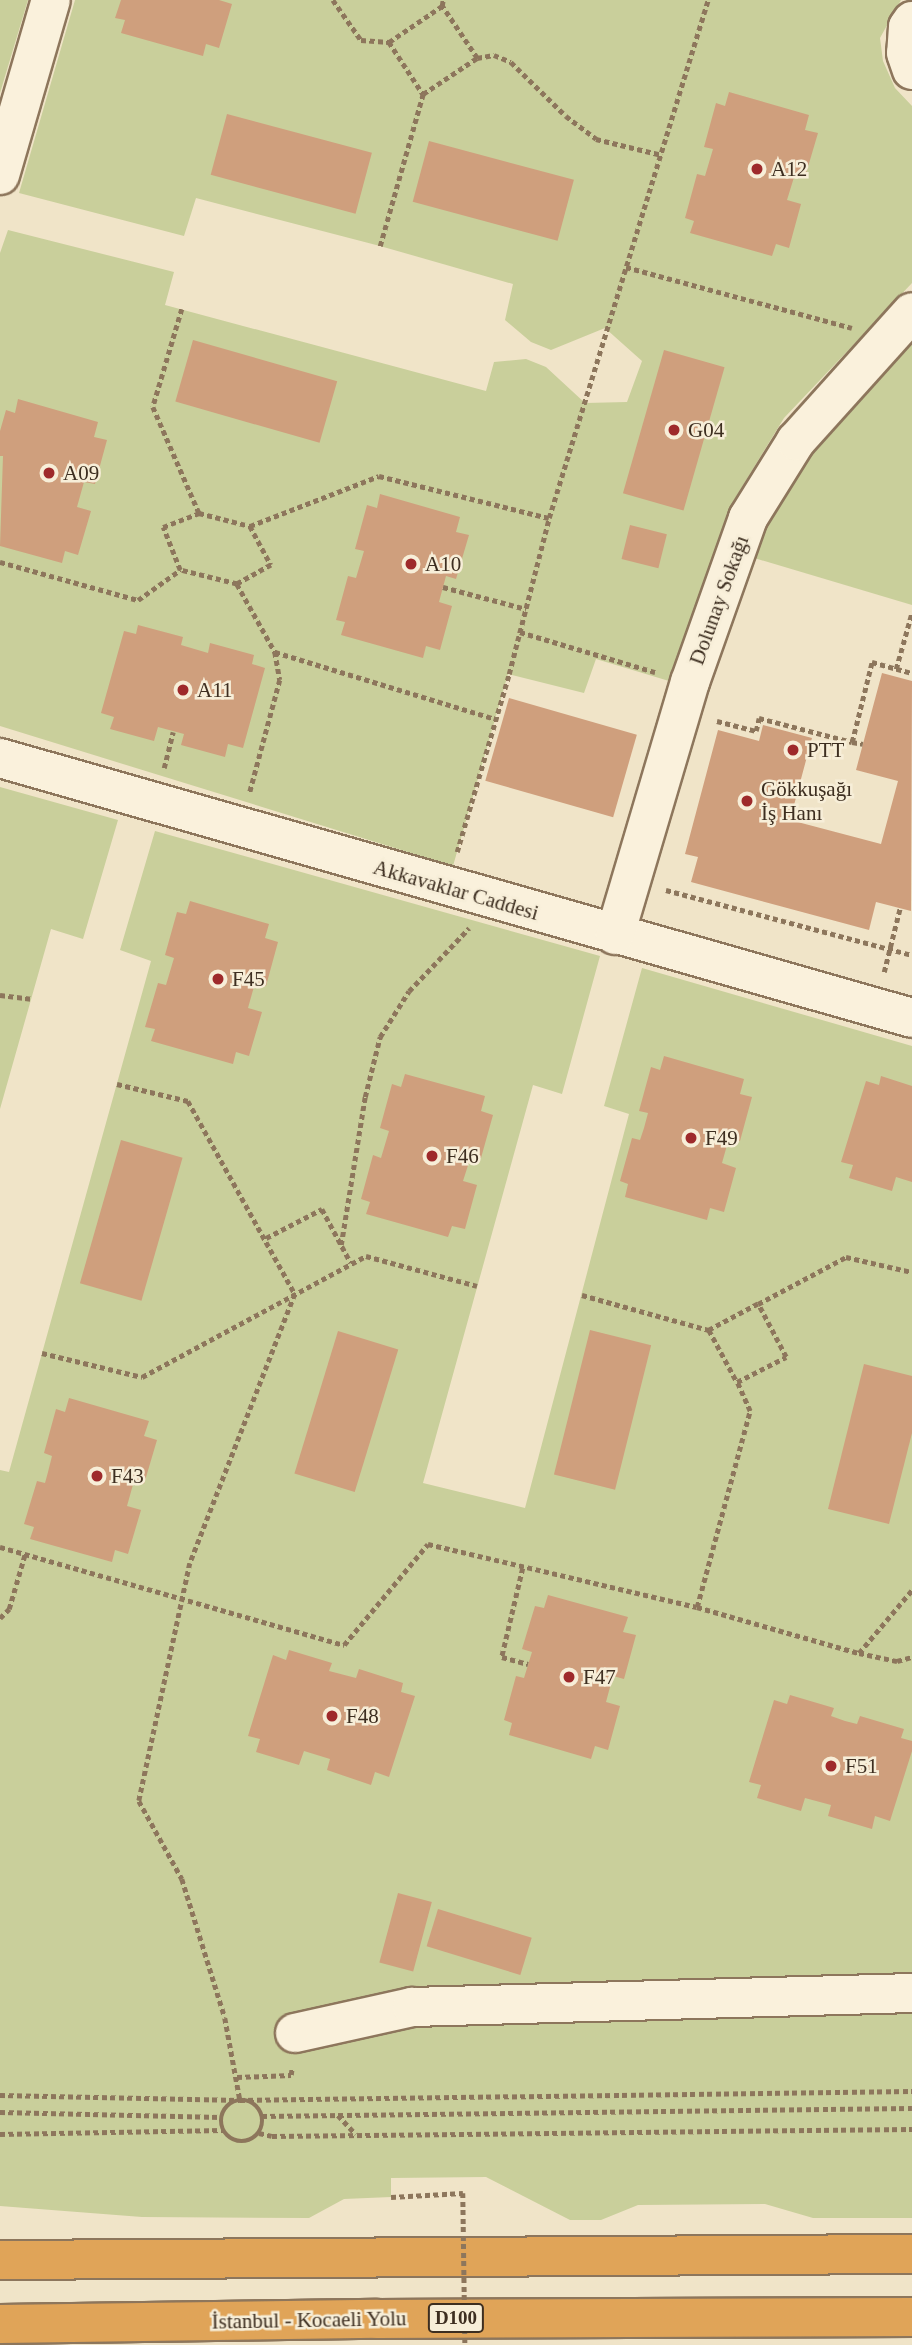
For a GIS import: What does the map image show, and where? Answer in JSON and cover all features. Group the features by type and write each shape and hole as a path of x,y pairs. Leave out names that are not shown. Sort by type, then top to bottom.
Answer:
{"highway":[{"path":"0,2251 109,2260"},
{"path":"0,2260 912,2254"},
{"name":"İstanbul - Kocaeli Yolu","path":"0,2324 912,2317"}],"street":[{"path":"0,175 51,0"},
{"path":"912,20 906,53 912,70"},
{"name":"Dolunay Sokağı","path":"615,935 685,697 748,518 796,441 900,325"},
{"name":"Akkavaklar Caddesi","path":"0,758 912,1018"},
{"path":"295,2033 412,2007 912,1993"}],"path":[{"path":"333,0 361,40 389,41 443,3 477,58"},
{"path":"453,866 520,632 549,518 708,0"},
{"path":"389,41 423,94"},
{"path":"380,246 423,94 477,58 494,55 511,62 566,116 596,139 662,155"},
{"path":"626,267 900,325"},
{"path":"182,309 153,407 199,513"},
{"path":"180,570 163,527 199,513 250,526 379,476 549,518"},
{"path":"0,562 138,600 180,570 237,584 271,565 250,526"},
{"path":"237,584 275,652 280,680 247,803"},
{"path":"443,587 526,608"},
{"path":"896,669 912,612"},
{"path":"520,632 685,697 756,731 759,718 863,744"},
{"path":"275,652 495,719"},
{"path":"852,742 872,662 912,673"},
{"path":"161,777 173,732"},
{"path":"660,888 912,955"},
{"path":"881,982 900,908"},
{"path":"341,1245 365,1097 380,1037 409,991 475,921"},
{"path":"0,995 31,999"},
{"path":"117,1084 188,1101 295,1294 190,1563 139,1801 182,1879 225,2018 240,2100"},
{"path":"266,1238 322,1209 351,1264"},
{"path":"42,1353 142,1377 366,1256 477,1286"},
{"path":"582,1295 709,1329 846,1257 912,1272"},
{"path":"737,1382 786,1357 758,1304"},
{"path":"697,1607 750,1411 709,1329"},
{"path":"0,1547 344,1645 428,1544 697,1607 859,1653 897,1661 912,1657"},
{"path":"0,1618 9,1609 25,1554"},
{"path":"523,1568 502,1657 528,1664"},
{"path":"859,1653 912,1590"},
{"path":"0,2095 240,2100 912,2091"},
{"path":"240,2100 252,2103 262,2116 259,2133 248,2141 240,2142 227,2136 223,2130 222,2117 228,2106 240,2100"},
{"path":"262,2116 912,2108"},
{"path":"0,2112 222,2117"},
{"path":"338,2115 356,2135"},
{"path":"259,2133 272,2136 912,2129"},
{"path":"0,2134 223,2130"},
{"path":"391,2197 463,2193 465,2345"}],"green space":[{"path":"0,0 28,0 0,93"},
{"path":"75,0 901,0 880,38 883,61 895,88 912,106 912,283 784,418 731,505 669,681 596,659 584,693 508,674 453,866 0,726 0,253 8,230 174,272 165,305 486,391 494,362 526,359 546,367 585,403 627,402 642,361 605,328 551,350 531,342 505,320 513,284 380,246 196,198 184,236 19,193"},
{"path":"912,340 912,605 751,557 764,520 810,451"},
{"path":"0,787 118,820 83,939 51,929 0,1109"},
{"path":"155,831 600,956 562,1094 533,1085 423,1483 525,1508 629,1114 604,1106 642,968 912,1046 912,2218 813,2218 765,2204 638,2205 601,2220 570,2220 486,2177 391,2178 391,2197 344,2199 309,2218 142,2217 0,2206 0,1470 9,1472 151,961 120,950"}],"building":[{"path":"121,0 219,0 232,4 219,48 206,44 203,56 121,33 125,20 115,18"},
{"name":"A12","path":"729,92 809,115 805,130 818,133 805,177 795,174 787,200 801,204 789,248 776,244 772,256 690,233 694,221 685,218 697,174 705,176 713,149 704,147 716,103 725,106"},
{"path":"227,114 372,153 356,214 211,175"},
{"path":"429,141 574,180 558,241 413,202"},
{"path":"193,340 337,381 320,443 175,402"},
{"name":"G04","path":"664,350 725,367 683,511 623,493"},
{"name":"A09","path":"18,399 98,422 94,437 107,440 95,484 84,482 77,507 91,511 78,555 65,551 62,563 0,546 3,456 0,456 0,431 6,410 15,413"},
{"name":"A10","path":"380,494 460,517 456,532 469,535 456,579 446,576 439,602 452,606 440,650 426,646 423,658 341,635 345,622 336,620 348,576 356,578 364,551 355,549 367,505 377,508"},
{"path":"630,525 667,534 658,568 622,559"},
{"name":"A11","path":"138,625 183,637 181,645 208,653 210,643 254,655 252,664 265,668 243,748 228,744 225,757 181,745 184,734 158,727 154,741 110,729 114,717 101,713 124,631 136,634"},
{"name":"Gökkuşağı İş Hanı","path":"882,673 912,681 911,911 876,902 869,930 691,882 698,857 685,854 718,730 759,741 763,725 812,738 790,820 881,844 898,781 856,770"},
{"path":"509,698 637,735 613,817 485,781"},
{"name":"F45","path":"190,901 269,924 265,938 278,942 266,986 255,983 248,1008 262,1012 249,1056 236,1052 233,1064 151,1041 155,1029 145,1027 158,983 166,985 174,958 165,955 177,912 186,914"},
{"name":"F49","path":"664,1056 744,1079 740,1094 752,1097 740,1141 729,1138 722,1163 736,1168 724,1212 710,1208 707,1220 625,1197 628,1184 620,1181 632,1138 640,1140 644,1128 648,1113 639,1111 651,1067 660,1070"},
{"name":"F46","path":"405,1074 485,1096 481,1111 493,1115 481,1158 471,1156 463,1181 477,1185 465,1229 452,1226 448,1237 366,1214 370,1202 361,1199 373,1155 381,1158 389,1131 380,1128 392,1084 401,1087"},
{"path":"881,1076 912,1086 912,1182 896,1177 892,1191 849,1178 853,1165 841,1162 866,1081 879,1085"},
{"path":"121,1140 183,1158 141,1301 80,1283"},
{"path":"590,1330 651,1345 615,1490 554,1475"},
{"path":"338,1331 398,1349 355,1492 294,1473"},
{"path":"864,1364 912,1376 912,1433 889,1524 828,1509"},
{"name":"F43","path":"69,1398 149,1421 144,1436 157,1440 144,1484 134,1481 127,1506 141,1510 128,1554 115,1550 112,1562 30,1539 34,1527 24,1524 37,1481 45,1483 52,1456 44,1453 56,1409 65,1412"},
{"name":"F47","path":"548,1595 628,1617 623,1632 636,1635 624,1679 613,1676 606,1702 620,1706 608,1750 595,1746 591,1759 509,1735 512,1723 504,1720 516,1676 524,1678 532,1652 522,1649 535,1606 544,1608"},
{"name":"F48","path":"289,1650 332,1663 329,1671 356,1678 359,1669 403,1683 401,1692 415,1696 389,1777 375,1772 371,1785 327,1770 330,1759 304,1751 299,1765 256,1752 260,1739 248,1736 273,1655 286,1660"},
{"name":"F51","path":"790,1695 834,1708 831,1716 845,1721 857,1724 860,1716 904,1729 901,1738 912,1741 912,1751 890,1821 875,1816 872,1829 828,1816 831,1805 805,1798 801,1811 757,1798 761,1785 749,1782 774,1700 787,1704"},
{"path":"398,1893 432,1902 413,1972 379,1963"},
{"path":"438,1909 532,1938 520,1975 427,1946"}],"place":[{"name":"A12","path":"757,169"},
{"name":"G04","path":"674,430"},
{"name":"A09","path":"49,473"},
{"name":"A10","path":"411,564"},
{"name":"A11","path":"183,690"},
{"name":"PTT","path":"793,750"},
{"name":"Gökkuşağı İş Hanı","path":"747,801"},
{"name":"F45","path":"218,979"},
{"name":"F49","path":"691,1138"},
{"name":"F46","path":"432,1156"},
{"name":"F43","path":"97,1476"},
{"name":"F47","path":"569,1677"},
{"name":"F48","path":"332,1716"},
{"name":"F51","path":"831,1766"}]}
